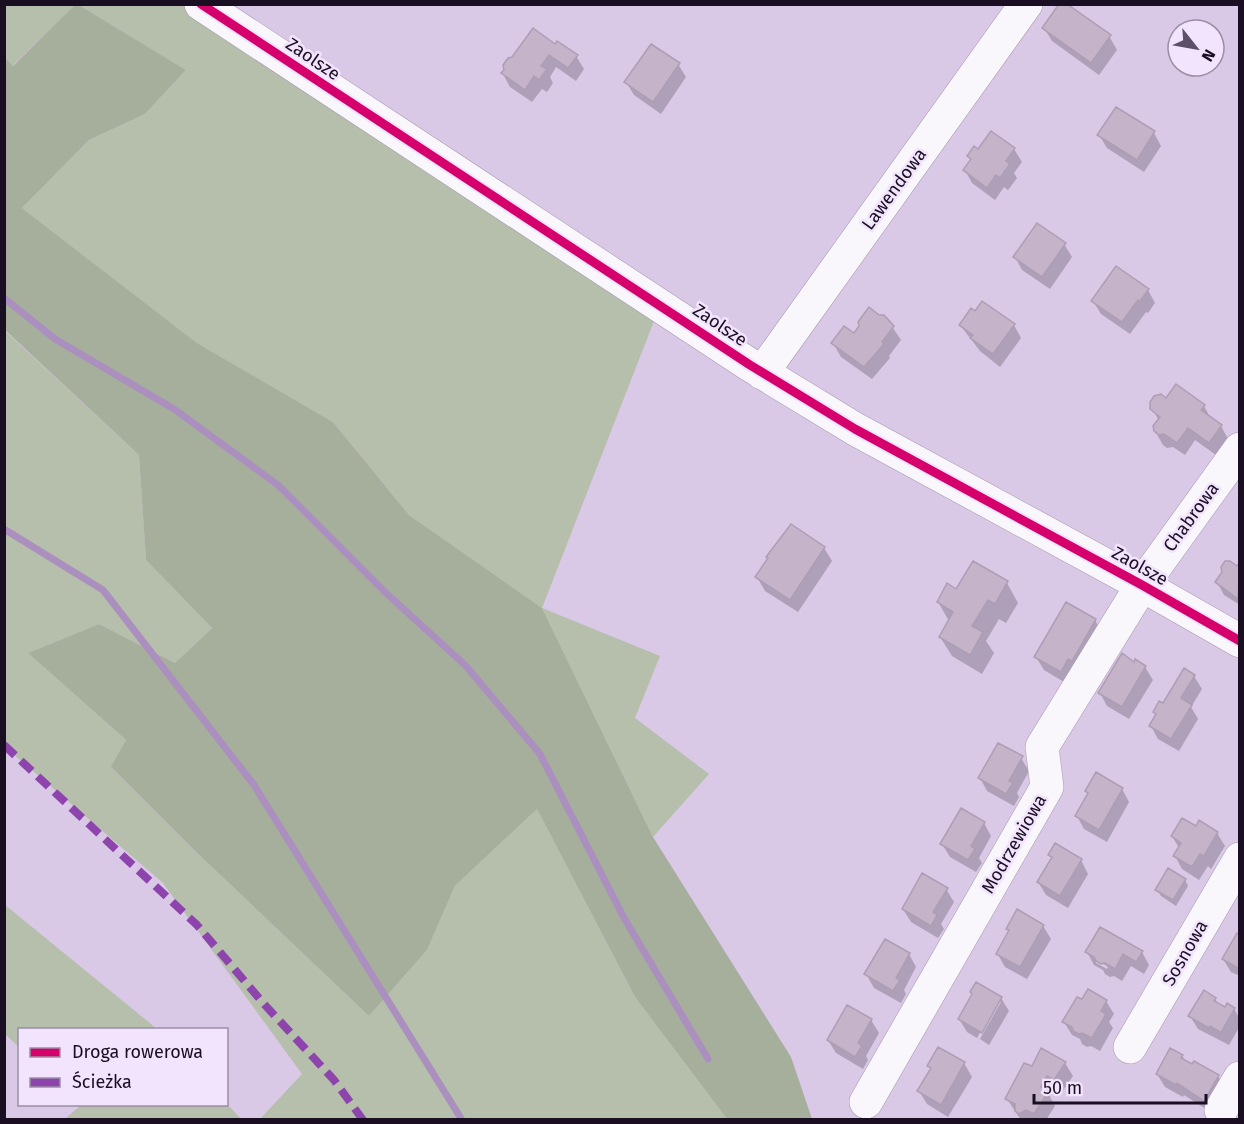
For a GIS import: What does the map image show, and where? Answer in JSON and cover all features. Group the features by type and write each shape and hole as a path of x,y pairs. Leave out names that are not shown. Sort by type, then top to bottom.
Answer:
{"street":[{"name":"Zaolsze","path":"201,4 762,373 855,429 1142,585 1239,641"},
{"name":"Lawendowa","path":"762,373 1026,4"},
{"name":"Chabrowa","path":"1142,585 1239,449"},
{"name":"Modrzewiowa","path":"866,1102 1047,787 1042,747 1142,585"},
{"name":"Sosnowa","path":"1130,1047 1239,859"},
{"path":"1221,1110 1239,1078"}],"green space":[{"path":"76,4 186,70 145,114 89,140 22,208 197,343 333,422 409,515 542,608 653,837 791,1057 812,1119 727,1119 635,997 537,809 455,886 427,950 369,1016 194,850 111,767 126,740 28,653 99,624 175,663 212,628 146,560 139,455 5,330 5,58 13,66"},
{"path":"4,5 76,5 12,66 5,58"},
{"path":"79,5 185,5 656,316 542,608 409,515 333,422 197,343 22,208 89,140 145,114 186,70"},
{"path":"4,330 139,455 146,560 212,628 175,663 99,624 28,653 126,740 112,768 194,850 369,1016 427,950 455,886 537,809 635,997 727,1119 260,1119 302,1074 163,883 5,747"},
{"path":"542,608 660,656 635,718 709,774 653,837"},
{"path":"5,905 155,1028 18,1028 18,1046 5,1034"},
{"path":"228,1105 241,1119 65,1119 80,1106"}],"building":[{"path":"1059,4 1067,4 1111,35 1091,63 1042,28"},
{"path":"533,28 555,44 557,41 578,55 568,68 549,55 541,66 547,69 539,80 534,76 525,90 501,73 504,70 503,65 508,58 512,57"},
{"path":"651,44 680,63 653,102 624,82"},
{"path":"1116,107 1155,131 1137,160 1097,135"},
{"path":"991,131 1015,148 1006,161 1010,164 1000,178 996,175 987,188 963,170 971,159 967,156 974,146 978,149"},
{"path":"1037,223 1066,243 1042,277 1013,257"},
{"path":"1116,266 1149,289 1122,322 1091,301"},
{"path":"982,301 1015,324 993,354 970,338 973,335 959,325 971,308 975,311"},
{"path":"869,307 879,315 884,315 894,326 882,342 884,344 864,367 831,343 844,326 854,333 859,326 858,322"},
{"path":"1176,384 1205,405 1201,410 1222,425 1209,443 1188,428 1177,443 1164,434 1159,435 1154,431 1153,426 1160,417 1150,409 1150,402 1154,396 1161,394 1166,398"},
{"path":"791,524 825,547 790,600 755,577 768,558 766,557"},
{"path":"973,561 1008,581 995,604 988,600 972,626 983,632 970,655 939,637 953,612 937,602 947,583 956,589"},
{"path":"1225,561 1230,561 1237,566 1240,562 1238,599 1215,582 1222,572 1221,567"},
{"path":"1066,602 1096,619 1072,661 1068,659 1061,672 1034,657"},
{"path":"1122,653 1134,662 1135,659 1146,666 1122,707 1098,693"},
{"path":"1184,668 1195,675 1181,698 1192,705 1171,739 1149,726 1156,714 1153,712 1159,701 1163,703"},
{"path":"998,743 1023,756 1009,781 1013,783 1006,794 978,778"},
{"path":"1096,772 1123,788 1099,830 1075,816 1088,793 1085,791"},
{"path":"961,808 985,822 971,846 975,849 968,860 940,844"},
{"path":"1182,818 1196,826 1199,820 1218,832 1204,856 1200,854 1192,867 1173,856 1181,843 1171,836"},
{"path":"1055,843 1082,859 1060,896 1037,882 1052,857 1048,855"},
{"path":"1168,868 1186,879 1173,900 1155,890"},
{"path":"922,873 948,888 933,912 937,915 931,926 902,909"},
{"path":"1017,909 1044,925 1020,967 996,954"},
{"path":"1100,927 1143,951 1136,962 1123,954 1115,969 1105,963 1101,964 1085,952"},
{"path":"1237,933 1240,935 1240,969 1222,959"},
{"path":"885,939 910,953 896,978 900,980 893,991 864,974"},
{"path":"976,982 1002,997 982,1033 958,1019"},
{"path":"1088,989 1107,1000 1101,1011 1106,1014 1092,1038 1073,1031 1072,1027 1062,1022 1077,997 1082,999"},
{"path":"1204,990 1216,998 1214,1001 1225,1007 1227,1003 1235,1008 1220,1034 1210,1026 1209,1028 1188,1016"},
{"path":"847,1005 872,1019 858,1043 862,1046 855,1057 827,1040"},
{"path":"938,1047 965,1062 941,1105 917,1091 931,1068 927,1066"},
{"path":"1041,1048 1066,1062 1054,1080 1047,1076 1041,1087 1049,1091 1034,1114 1026,1110 1019,1114 1015,1111 1015,1104 1005,1099 1024,1063 1032,1066"},
{"path":"1170,1048 1183,1055 1181,1058 1192,1064 1194,1061 1219,1075 1204,1101 1177,1083 1176,1085 1156,1074"}],"waterway":[{"path":"4,298 55,339 174,409 278,485 386,593 466,666 540,754 624,918 708,1059"},
{"path":"4,529 103,590 254,785 462,1120"}],"marked path":[{"path":"4,745 197,925 264,1004 334,1080 363,1120"}],"cycle path":[{"path":"201,4 750,365 855,429 1240,641"}]}
